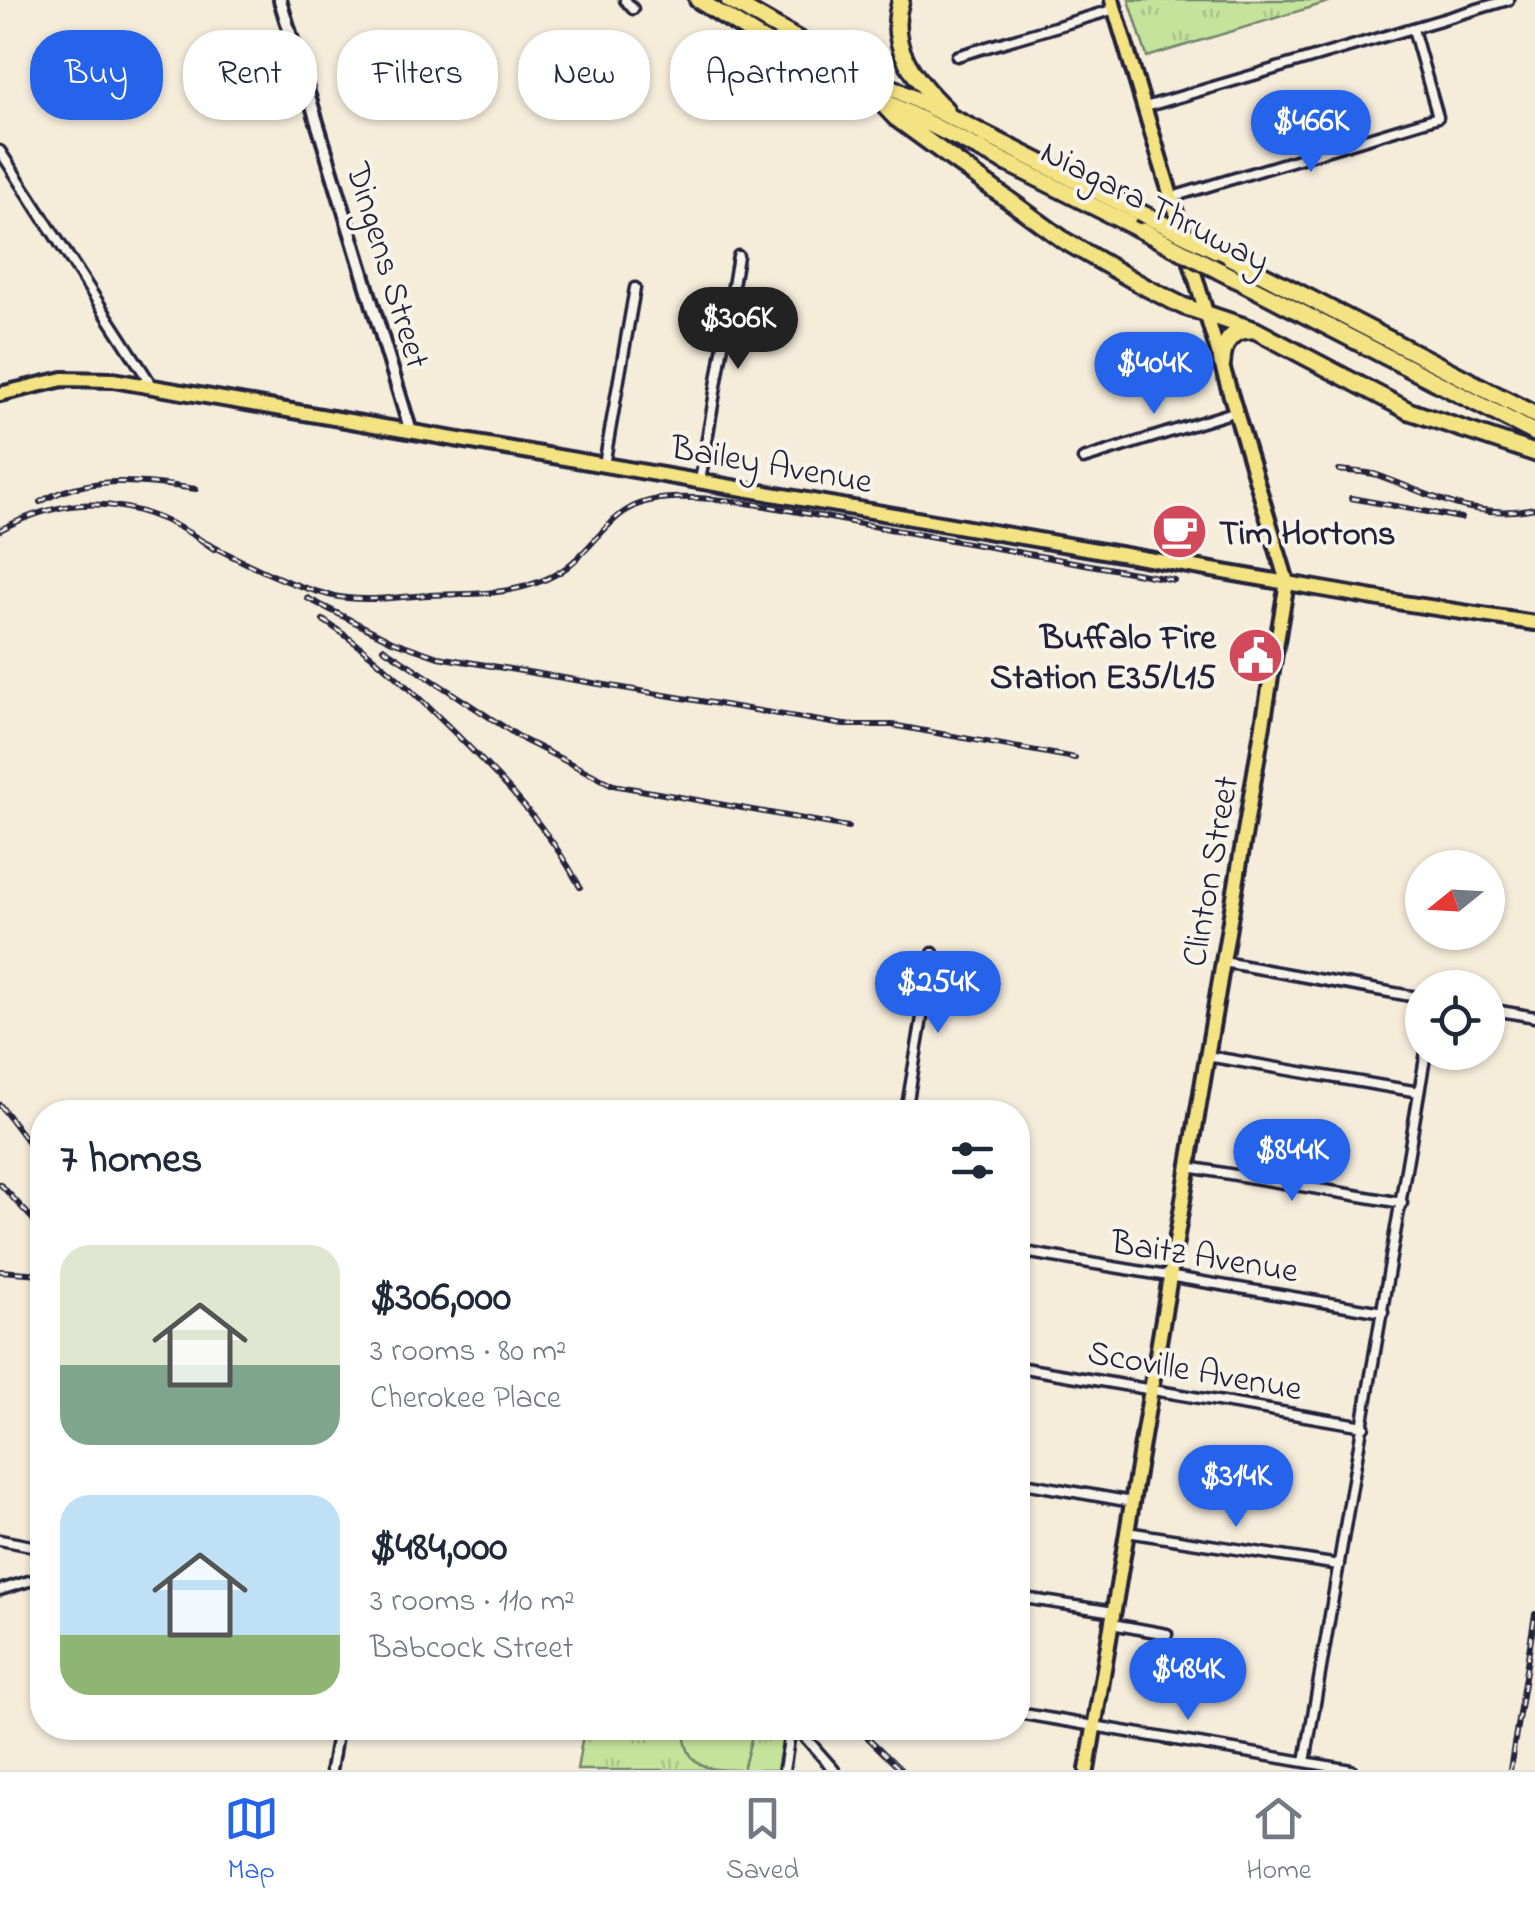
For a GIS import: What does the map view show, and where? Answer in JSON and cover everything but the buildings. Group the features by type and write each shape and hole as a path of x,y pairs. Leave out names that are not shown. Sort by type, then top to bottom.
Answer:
{"highway":[{"name":"Niagara Thruway","path":"698,0 746,30"},
{"name":"Niagara Thruway","path":"729,0 810,47 1535,415"},
{"path":"901,0 896,21 904,58 917,80 956,118"},
{"name":"Niagara Thruway","path":"894,106 1535,433"},
{"path":"894,116 1065,240 1147,288 1182,306 1255,330 1409,411 1535,453"},
{"path":"1222,363 1226,342 1234,333 1255,330"}],"main road":[{"name":"Clinton Street","path":"1087,1770 1287,582 1114,4"},
{"name":"Bailey Avenue","path":"0,394 63,379 113,380 1535,623"}],"street":[{"name":"Dingens Street","path":"280,0 411,432"},
{"path":"625,0 633,9"},
{"path":"1145,107 1508,0"},
{"path":"957,56 1114,4"},
{"path":"1172,197 1438,116 1413,29"},
{"path":"0,151 154,387"},
{"path":"700,481 738,256"},
{"path":"604,465 635,288"},
{"path":"1082,459 1237,411"},
{"path":"908,1100 933,953"},
{"path":"1223,962 1405,995"},
{"path":"1505,1012 1535,1018"},
{"path":"1207,1056 1419,1092"},
{"path":"1305,1762 1423,1070"},
{"path":"1188,1167 1402,1203"},
{"name":"Baitz Avenue","path":"1030,1253 1383,1312"},
{"name":"Scoville Avenue","path":"1030,1369 1364,1426"},
{"path":"1030,1484 1132,1502"},
{"path":"1127,1532 1338,1565"},
{"path":"0,1540 30,1546"},
{"path":"0,1590 30,1581"},
{"path":"1030,1600 1167,1634"},
{"path":"1030,1715 1352,1770"},
{"path":"331,1770 336,1740"},
{"path":"784,1770 791,1740"},
{"path":"805,1740 834,1770"}],"green space":[{"path":"1129,0 1335,0 1147,57"},
{"path":"582,1740 782,1740 777,1770 577,1770"},
{"path":"751,1740 743,1770 701,1765 685,1742"}],"railway":[{"path":"1339,470 1373,474 1472,509 1535,508"},
{"path":"40,502 97,483 137,482 196,489"},
{"path":"204,542 281,579 341,597 378,599 485,593 525,586 556,574 580,556 611,522 636,506 652,500 696,498 770,507 1174,580"},
{"path":"1351,498 1461,518"},
{"path":"0,530 56,509 110,505 162,519 214,549"},
{"path":"307,598 392,641 438,657 844,725 892,725 1075,758"},
{"path":"323,620 391,672 489,767 538,823 580,887"},
{"path":"383,648 524,740 613,785 848,827"},
{"path":"0,1105 30,1145"},
{"path":"0,1184 30,1216"},
{"path":"0,1271 30,1273"},
{"path":"1510,1770 1535,1614"},
{"path":"870,1740 901,1770"}],"place":[{"name":"Tim Hortons","path":"1180,532"},
{"name":"Buffalo Fire Station E35/L15","path":"1255,656"}]}
